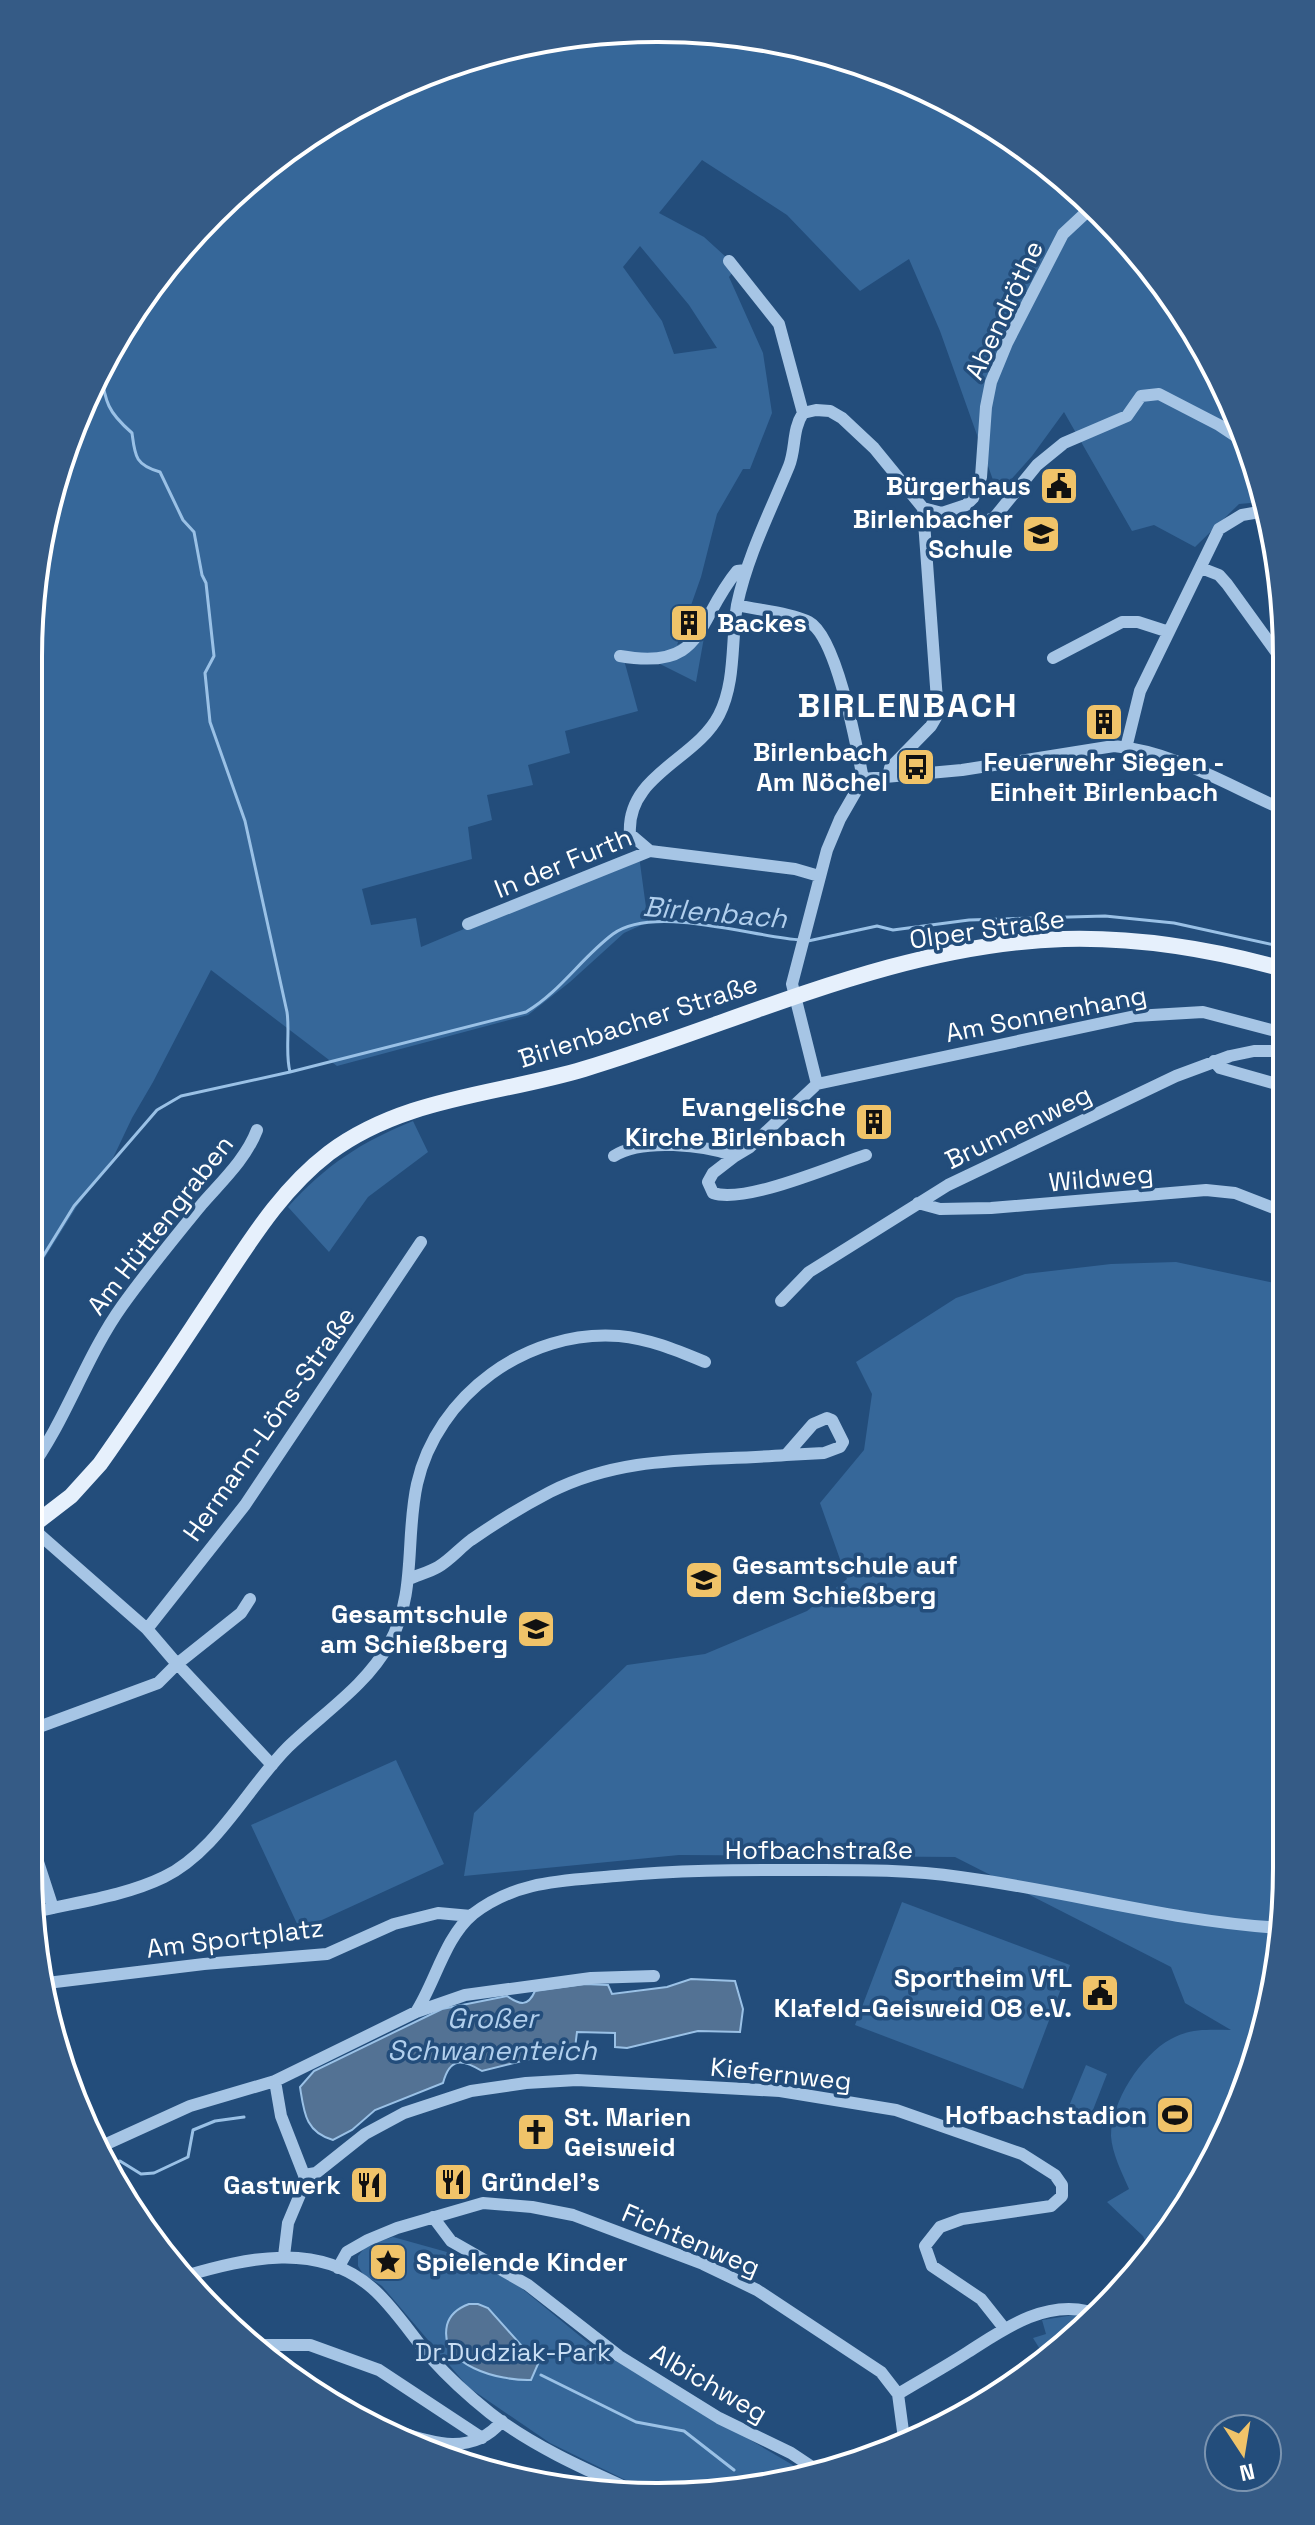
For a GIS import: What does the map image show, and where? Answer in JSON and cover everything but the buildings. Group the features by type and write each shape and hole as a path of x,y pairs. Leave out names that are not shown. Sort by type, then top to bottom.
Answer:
{"main road":[{"name":"Olper Straße","path":"795,996 925,959 1008,944 1062,939 1175,945 1273,966"},
{"name":"Birlenbacher Straße","path":"42,1517 71,1496 100,1464 277,1204 296,1182 346,1141 403,1112 588,1067 795,996"}],"street":[{"name":"Abendröthe","path":"942,513 966,505 978,488 991,382 1063,234 1084,214"},
{"path":"729,261 779,324 803,413"},
{"path":"923,508 942,513 946,519 962,524 976,524 994,518 1037,465 1064,443 1127,416 1141,396 1159,394 1230,432"},
{"path":"650,851 630,834 632,810 652,779 701,738 720,713 730,678 737,605 746,570 790,463 796,423 803,413 816,410 830,411 842,418 874,448 923,508 938,714 931,726 890,768 888,777"},
{"path":"1126,748 1140,691 1219,529 1242,515 1255,513"},
{"path":"1201,568 1219,575 1273,647"},
{"path":"620,656 659,659 681,652 695,641 729,581 737,571 746,570"},
{"path":"737,605 807,621 820,632 851,714 863,779 962,770 1101,747 1126,748 1183,763 1273,805"},
{"path":"1053,658 1122,622 1138,622 1169,632"},
{"name":"Birlenbacher Straße","path":"795,996 792,984 819,876 840,819 863,779"},
{"name":"In der Furth","path":"468,924 650,851 795,869 819,876"},
{"path":"795,996 817,1084 750,1147 713,1173 708,1182 713,1193 726,1196 755,1192 866,1155"},
{"name":"Am Sonnenhang","path":"817,1084 1135,1016 1203,1012 1273,1030"},
{"name":"Brunnenweg","path":"781,1301 798,1292 809,1272 948,1185 1176,1076 1214,1061 1254,1051 1273,1051"},
{"path":"1214,1061 1220,1068 1273,1083"},
{"name":"Am Hüttengraben","path":"42,1450 121,1308 250,1148 257,1130"},
{"path":"614,1156 637,1146 689,1147 722,1151 735,1156"},
{"name":"Wildweg","path":"918,1203 940,1209 991,1208 1215,1190 1235,1193 1273,1208"},
{"name":"Hermann-Löns-Straße","path":"147,1629 245,1505 421,1242"},
{"path":"43,1910 164,1877 190,1859 272,1765 380,1659 399,1623 409,1579 412,1512 424,1459 443,1423 486,1376 511,1360 552,1343 617,1336 656,1342 705,1362"},
{"path":"409,1579 438,1567 511,1513 553,1490 591,1475 635,1464 677,1459 786,1455"},
{"path":"42,1536 147,1629 272,1765"},
{"path":"42,1726 158,1683 241,1613 250,1599"},
{"name":"Hofbachstraße","path":"416,2012 429,1992 443,1956 471,1916 500,1897 529,1885 652,1873 888,1870 974,1879 1180,1918 1270,1927"},
{"path":"42,1875 53,1908"},
{"name":"Am Sportplatz","path":"53,1982 204,1964 327,1954 394,1924 438,1913 471,1916"},
{"path":"107,2144 190,2106 275,2081 416,2012 465,1995 591,1978 654,1976"},
{"name":"Kiefernweg","path":"304,2175 316,2173 365,2134 404,2113 471,2091 526,2083 577,2080 780,2091 896,2110 1022,2154 1055,2175 1062,2185 1062,2196 1051,2206 962,2219 940,2227 925,2246 932,2266 981,2299 1004,2328"},
{"path":"275,2081 281,2116 304,2175 304,2185 288,2223 284,2256"},
{"name":"Fichtenweg","path":"338,2268 352,2247 397,2228 483,2203 573,2215 703,2264 757,2290 881,2372 898,2394"},
{"name":"Albichweg","path":"433,2217 451,2241 528,2285 619,2356 719,2418 808,2464"},
{"path":"195,2273 234,2262 284,2256 308,2258 338,2268 374,2289 434,2361 502,2421 548,2450 614,2482"},
{"path":"903,2432 898,2394 1026,2317 1073,2308 1085,2310"},
{"path":"270,2345 310,2345 379,2370 482,2438"},
{"path":"442,2443 482,2438 502,2421"}],"green space":[{"path":"658,42 738,47 778,54 817,63 893,89 930,105 999,146 1032,169 1093,222 1146,283 1191,350 1226,422 1252,498 1253,503 1239,504 1195,547 1154,525 1132,531 1064,412 1032,456 998,494 940,331 909,259 860,291 787,215 702,160 659,213 704,237 737,267 729,277 763,353 772,413 750,469 743,469 717,514 701,577 677,645 705,632 696,682 660,664 624,660 638,711 565,731 570,753 528,765 533,785 487,795 492,820 468,827 472,859 362,889 371,925 416,918 421,947 639,856 648,922 624,933 528,1015 337,1066 211,970 113,1158 77,1206 42,1262 42,658 47,577 63,498 105,385 124,350 169,283 222,222 283,169 316,146 385,105 422,89 498,63 537,54 617,43","holes":["640,246 689,305 717,348 674,354 662,321 623,267"]},
{"path":"413,1121 428,1152 368,1197 329,1252 288,1207 345,1156"},
{"path":"1176,1262 1273,1283 1273,1868 1268,1948 1252,2027 1226,2103 1191,2175 1146,2242 1107,2202 1129,2189 1112,2143 1116,2109 1139,2068 1160,2046 1185,2033 1231,2030 1185,2003 1171,1967 955,1857 679,1855 464,1876 474,1813 627,1665 705,1654 807,1611 847,1579 820,1503 864,1450 872,1394 856,1362 956,1298 1025,1274 1111,1264"},
{"path":"396,1760 444,1864 300,1930 251,1825"},
{"path":"902,1902 1070,1965 1023,2089 855,2025"},
{"path":"1086,2065 1107,2074 1091,2115 1069,2106"},
{"name":"Dr.Dudziak-Park","path":"393,2237 472,2259 509,2278 597,2350 796,2467 698,2482 630,2482 550,2443 468,2387 382,2286 363,2274 358,2266 358,2256 367,2245"},
{"path":"1079,2316 1040,2349 1033,2338 1046,2334 1042,2320"}],"water":[{"name":"Großer Schwanenteich","path":"691,1979 735,1981 743,2009 740,2032 698,2031 627,2048 615,2047 615,2033 577,2032 575,2048 482,2071 458,2063 449,2068 443,2083 375,2110 352,2130 333,2140 317,2132 305,2113 300,2087 314,2071 442,2009 507,1996 523,2003 530,2000 535,1991 585,1984 608,1985 612,1994 667,1987"},
{"path":"469,2304 488,2308 538,2364 531,2380 488,2374 461,2361 452,2351 447,2339 448,2321 461,2307"}],"waterway":[{"path":"103,389 111,410 132,433 141,463 160,472 183,520 194,532 206,583 214,656 205,673 210,722 245,821 287,1012 290,1072"},
{"name":"Birlenbach","path":"808,941 877,926 893,930 969,920 1105,916 1174,923 1273,945"},
{"name":"Birlenbach","path":"42,1258 74,1206 157,1110 181,1096 290,1072 526,1012 550,994 602,943 631,926 678,922 801,940"},
{"path":"117,2162 141,2174 154,2173 188,2157 193,2130 215,2121 244,2117"},
{"path":"541,2375 636,2422 684,2431 734,2470"}],"place":[{"name":"Bürgerhaus","path":"1059,486"},
{"name":"Birlenbacher Schule","path":"1041,534"},
{"name":"Backes","path":"689,623"},
{"name":"Feuerwehr Siegen - Einheit Birlenbach","path":"1104,722"},
{"name":"Birlenbach Am Nöchel","path":"916,767"},
{"name":"Evangelische Kirche Birlenbach","path":"874,1122"},
{"name":"Gesamtschule auf dem Schießberg","path":"704,1580"},
{"name":"Gesamtschule am Schießberg","path":"536,1629"},
{"name":"Sportheim VfL Klafeld-Geisweid 08 e.V.","path":"1100,1993"},
{"name":"Hofbachstadion","path":"1175,2115"},
{"name":"St. Marien Geisweid","path":"536,2132"},
{"name":"Gründel's","path":"453,2182"},
{"name":"Gastwerk","path":"369,2185"},
{"name":"Spielende Kinder","path":"388,2262"}],"district":[{"name":"BIRLENBACH","path":"908,705"}]}
